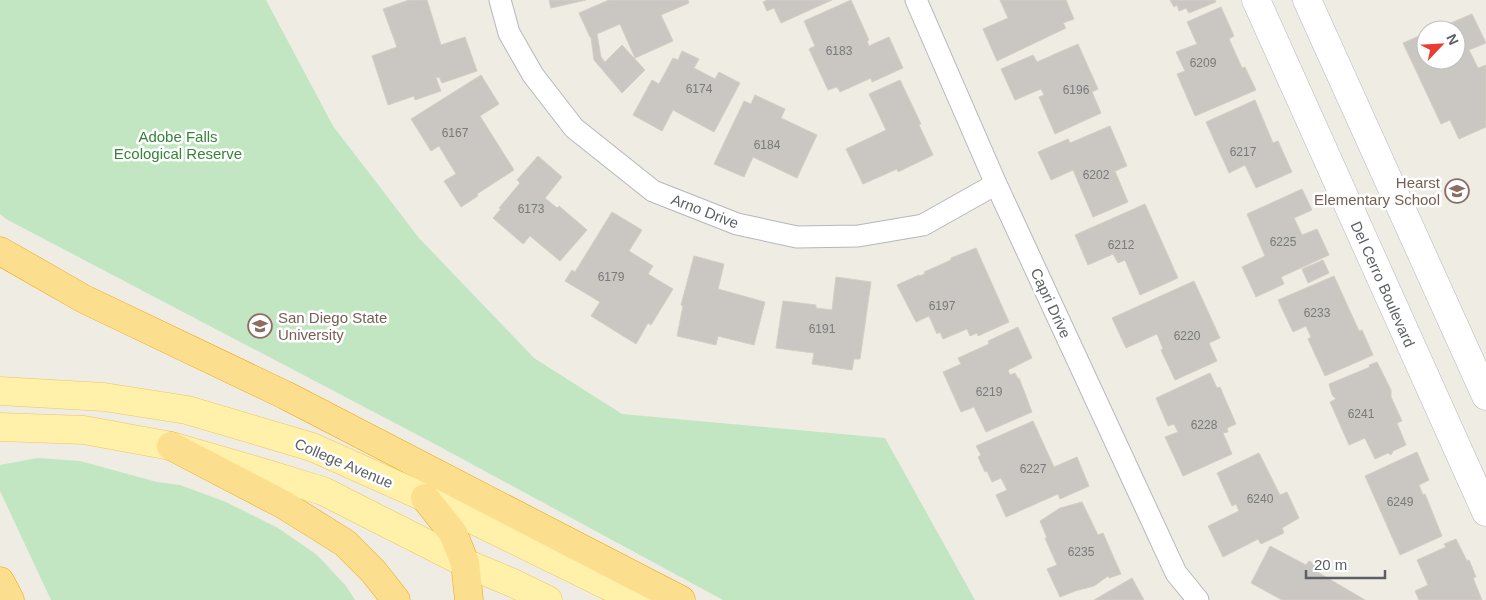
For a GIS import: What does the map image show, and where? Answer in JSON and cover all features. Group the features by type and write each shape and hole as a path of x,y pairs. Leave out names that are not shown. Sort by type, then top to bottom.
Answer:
{"highway":[{"path":"0,251 84,299 285,395 681,600"},
{"path":"171,446 284,505 345,543 373,571 396,600"},
{"path":"425,498 453,533 464,563 469,600"},
{"path":"0,581 10,600"}],"main road":[{"name":"College Avenue","path":"0,391 104,397 187,410 312,447 425,498 637,600"},
{"path":"0,427 84,430 171,446 323,491 464,563 548,600"}],"street":[{"name":"Arno Drive","path":"500,0 509,33 533,75 574,128 653,191 737,224 797,237 858,236 923,225 996,184"},
{"name":"Capri Drive","path":"916,0 996,184 1176,573 1198,600"},
{"name":"Del Cerro Boulevard","path":"1256,0 1486,512"},
{"path":"1307,0 1486,396"}],"green space":[{"name":"Adobe Falls Ecological Reserve","path":"0,0 266,0 333,126 419,238 534,358 622,414 885,438 975,600 723,600 433,443 6,219 0,214"},
{"path":"38,458 80,461 157,482 180,485 226,502 278,528 317,555 346,586 355,600 51,600 0,491 0,465"}],"building":[{"path":"409,0 427,0 441,45 465,37 477,71 442,83 439,77 436,78 441,91 415,100 414,96 388,105 372,56 397,47 383,9"},
{"path":"549,0 586,0 551,8"},
{"path":"609,0 688,0 689,3 661,15 673,41 635,58 620,24 597,34 601,57 605,62 622,45 645,70 622,93 594,60 591,37 579,13"},
{"path":"767,0 832,0 781,23 774,8 767,11 763,2"},
{"path":"851,0 869,40 867,41 869,46 889,37 903,68 872,82 871,78 840,92 837,87 828,90 809,49 815,46 804,21"},
{"path":"1000,0 1066,0 1074,19 1063,23 1066,28 997,61 983,29 1008,18"},
{"path":"1170,0 1215,0 1216,2 1189,13 1186,8 1179,11 1177,5 1174,7"},
{"path":"1221,7 1234,36 1229,39 1242,68 1245,67 1256,90 1195,116 1177,74 1185,71 1176,52 1197,44 1187,22"},
{"path":"1472,14 1486,43 1469,50 1478,68 1486,65 1486,127 1459,139 1450,120 1441,124 1403,43 1416,37 1416,70 1466,70 1466,20 1458,20"},
{"path":"1078,44 1098,89 1092,92 1101,113 1055,134 1039,97 1044,95 1041,89 1015,100 1001,69 1033,55 1037,62"},
{"path":"682,51 699,59 694,68 715,79 719,72 740,83 714,132 673,110 662,131 633,115 652,80 659,84 673,58 678,60"},
{"path":"481,75 499,104 480,116 514,170 477,194 478,196 461,207 444,181 456,174 439,146 431,151 411,119"},
{"path":"900,80 921,124 919,125 933,155 898,172 897,169 863,184 846,149 886,130 869,94"},
{"path":"755,95 785,109 781,118 817,135 797,178 753,157 744,177 714,164 744,101 751,104"},
{"path":"1255,100 1273,143 1278,141 1292,172 1256,188 1245,165 1229,173 1206,122"},
{"path":"1110,126 1127,166 1115,171 1128,202 1093,217 1073,170 1051,180 1038,152 1068,139 1070,143"},
{"path":"538,156 562,177 545,198 557,208 559,206 587,230 560,261 530,236 523,244 493,218 520,183 517,180"},
{"path":"1302,189 1312,210 1294,218 1302,235 1317,229 1329,255 1281,277 1284,284 1256,297 1242,267 1265,256 1247,214"},
{"path":"1145,204 1178,278 1140,295 1125,260 1118,263 1113,254 1088,265 1075,235"},
{"path":"612,212 642,230 629,251 653,266 648,274 673,289 651,325 648,323 636,344 591,316 600,302 565,281 572,270 575,272"},
{"path":"976,248 1009,322 978,336 977,333 970,336 967,329 943,339 940,332 937,334 929,316 916,322 897,285 925,274 924,272 951,260 951,258"},
{"path":"694,256 724,264 718,289 765,302 754,345 718,336 716,345 677,336 683,306 681,305"},
{"path":"1323,260 1329,273 1308,283 1302,269"},
{"path":"1334,276 1359,331 1362,330 1373,355 1325,376 1308,339 1311,337 1306,326 1293,332 1278,300"},
{"path":"836,277 871,282 860,359 854,359 852,370 812,364 814,353 776,348 783,301 816,305 816,308 832,310"},
{"path":"1194,281 1220,338 1209,343 1217,361 1175,380 1161,350 1163,349 1157,334 1126,348 1112,318"},
{"path":"1018,327 1032,358 1008,370 1010,375 1015,373 1019,378 1032,412 986,432 974,407 961,412 943,372 961,364 958,358 989,344 988,341"},
{"path":"1377,362 1391,390 1391,397 1402,421 1397,423 1406,445 1393,451 1391,455 1388,453 1375,459 1365,438 1349,445 1330,402 1336,399 1332,395 1329,384 1370,367 1369,365"},
{"path":"1210,373 1217,388 1220,387 1236,424 1227,428 1228,432 1223,433 1232,454 1183,476 1165,437 1178,432 1174,424 1168,426 1156,398"},
{"path":"1033,421 1054,467 1077,457 1089,486 1060,499 1058,494 1006,517 996,495 1007,490 1001,478 992,482 978,457 981,455 976,446"},
{"path":"1417,452 1429,480 1419,485 1423,495 1425,494 1442,536 1400,555 1365,476"},
{"path":"1259,453 1280,495 1287,492 1299,518 1282,528 1284,533 1261,544 1258,539 1223,557 1208,526 1239,511 1236,504 1232,506 1217,473"},
{"path":"1082,502 1098,535 1103,533 1121,574 1109,578 1108,576 1094,586 1060,597 1047,569 1057,565 1040,521 1060,508"},
{"path":"1456,539 1467,561 1469,560 1476,577 1473,578 1482,600 1419,600 1415,591 1428,585 1417,560 1446,547 1444,544"},
{"path":"1270,546 1306,565 1309,561 1316,565 1314,570 1365,600 1282,600 1251,583"},
{"path":"1132,578 1144,600 1094,600"}],"place":[{"name":"Hearst Elementary School","path":"1457,191"},
{"name":"San Diego State University","path":"260,326"}]}
